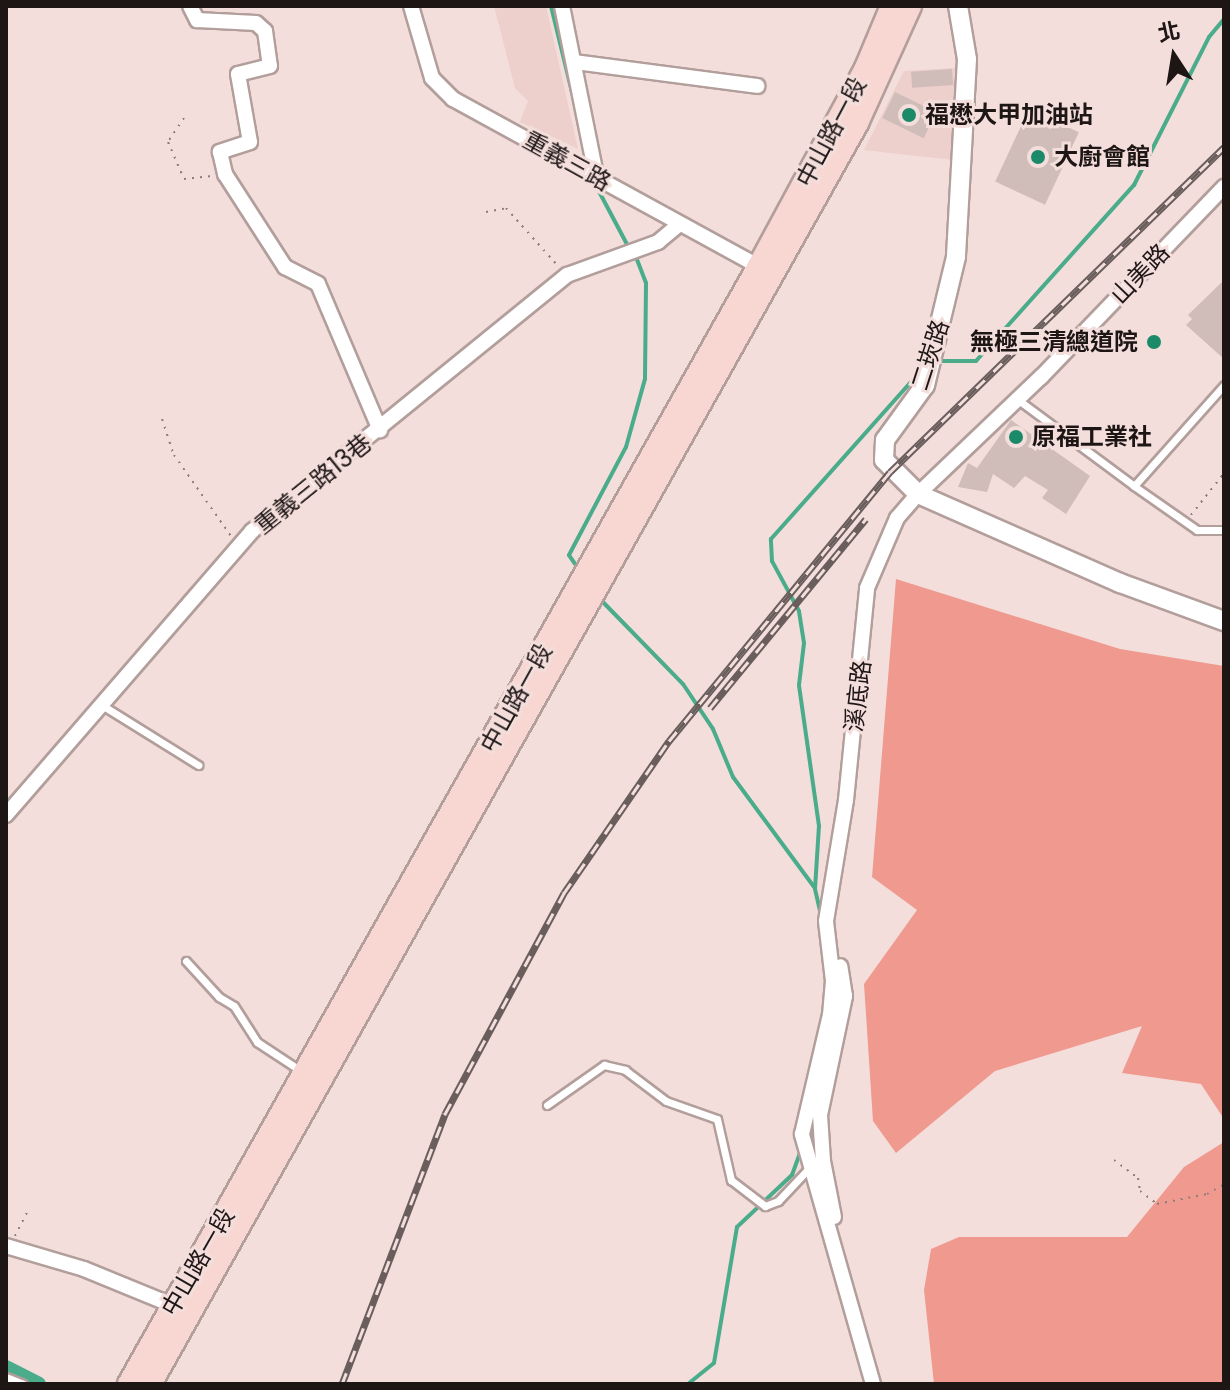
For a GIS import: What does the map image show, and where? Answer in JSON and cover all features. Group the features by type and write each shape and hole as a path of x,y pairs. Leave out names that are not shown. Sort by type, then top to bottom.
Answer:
{"main road":[{"name":"中山路一段","path":"766,270 866,68 892,6"},
{"name":"中山路一段","path":"150,1384 344,1018 766,270 857,123 910,6"},
{"name":"中山路一段","path":"129,1384 304,1073 344,1018"}],"street":[{"path":"190,6 197,20 256,23 265,31 270,66 238,74 250,142 220,152 225,174 285,267 318,284 380,430"},
{"name":"重義三路","path":"411,6 432,78 453,99 596,175 678,225 766,270"},
{"path":"562,6 596,175"},
{"name":"二崁路","path":"958,6 967,59 956,257 925,385 885,440 884,460 890,472 918,494 1120,583 1224,621"},
{"path":"575,62 757,86"},
{"name":"山美路","path":"918,494 1017,399 1224,187"},
{"name":"重義三路13巷","path":"6,815 105,707 239,547 567,275 658,242 678,225"},
{"name":"溪底路","path":"873,1384 802,1134 833,981 827,916 851,753 867,588 897,518 918,494"},
{"name":"溪底路","path":"827,916 845,996 820,1115 823,1161 840,1261"},
{"path":"7,1247 84,1269 174,1306"}],"lane":[{"path":"1134,486 1224,385"},
{"path":"1017,399 1197,530 1224,530"},
{"path":"105,707 198,765"},
{"path":"186,961 219,997 234,1006 257,1042 304,1073"},
{"path":"547,1105 604,1065 625,1070 666,1101 717,1119 727,1172 765,1206 778,1201 809,1162"},
{"path":"6,1377 23,1384"}],"path":[{"path":"184,118 168,142 184,179 225,174"},
{"path":"486,212 506,208 567,275"},
{"path":"162,419 174,455 239,547"},
{"path":"1185,522 1224,473"},
{"path":"1114,1160 1138,1178 1140,1191 1157,1204 1207,1194 1224,1184"},
{"path":"7,1247 28,1211"}],"shaded area":[{"path":"494,6 546,6 578,149 520,122 528,101 515,88"},
{"path":"955,68 953,160 864,150 904,71"},
{"path":"896,579 1120,649 1224,666 1224,1119 1201,1084 1122,1073 1142,1026 995,1071 896,1153 873,1121 864,984 917,910 872,877"},
{"path":"1224,1142 1224,1384 934,1384 924,1290 931,1249 959,1237 1127,1237 1184,1167"}],"building":[{"path":"952,69 953,85 912,88 911,72"},
{"name":"福懋大甲加油站","path":"895,92 936,112 924,138 882,118"},
{"name":"大廚會館","path":"1029,109 1079,132 1045,205 995,182"},
{"name":"無極三清總道院","path":"1224,280 1224,359 1186,325 1192,319 1188,315"},
{"name":"原福工業社","path":"1011,420 1090,476 1066,514 1042,498 1048,490 1025,476 1014,488 993,474 987,492 958,487 968,463 977,468"}],"waterway":[{"path":"551,6 572,92"},
{"path":"937,361 976,361 1134,185 1209,37 1224,19"},
{"path":"594,182 629,248"},
{"path":"580,571 569,555 626,447 645,379 646,283 635,255"},
{"path":"821,915 815,889 819,826 799,685 804,643 799,611 772,561 771,539 925,366"},
{"path":"599,598 683,684 713,729 733,777 814,887"},
{"path":"688,1384 714,1363 737,1227 792,1175 802,1148"},
{"path":"6,1367 39,1384"}],"railway":[{"path":"342,1384 445,1114 564,893 669,741 890,472 1224,147"},
{"path":"710,708 866,519"}],"place":[{"name":"福懋大甲加油站","path":"909,115"},
{"name":"大廚會館","path":"1038,157"},
{"name":"無極三清總道院","path":"1154,342"},
{"name":"原福工業社","path":"1016,437"}]}
